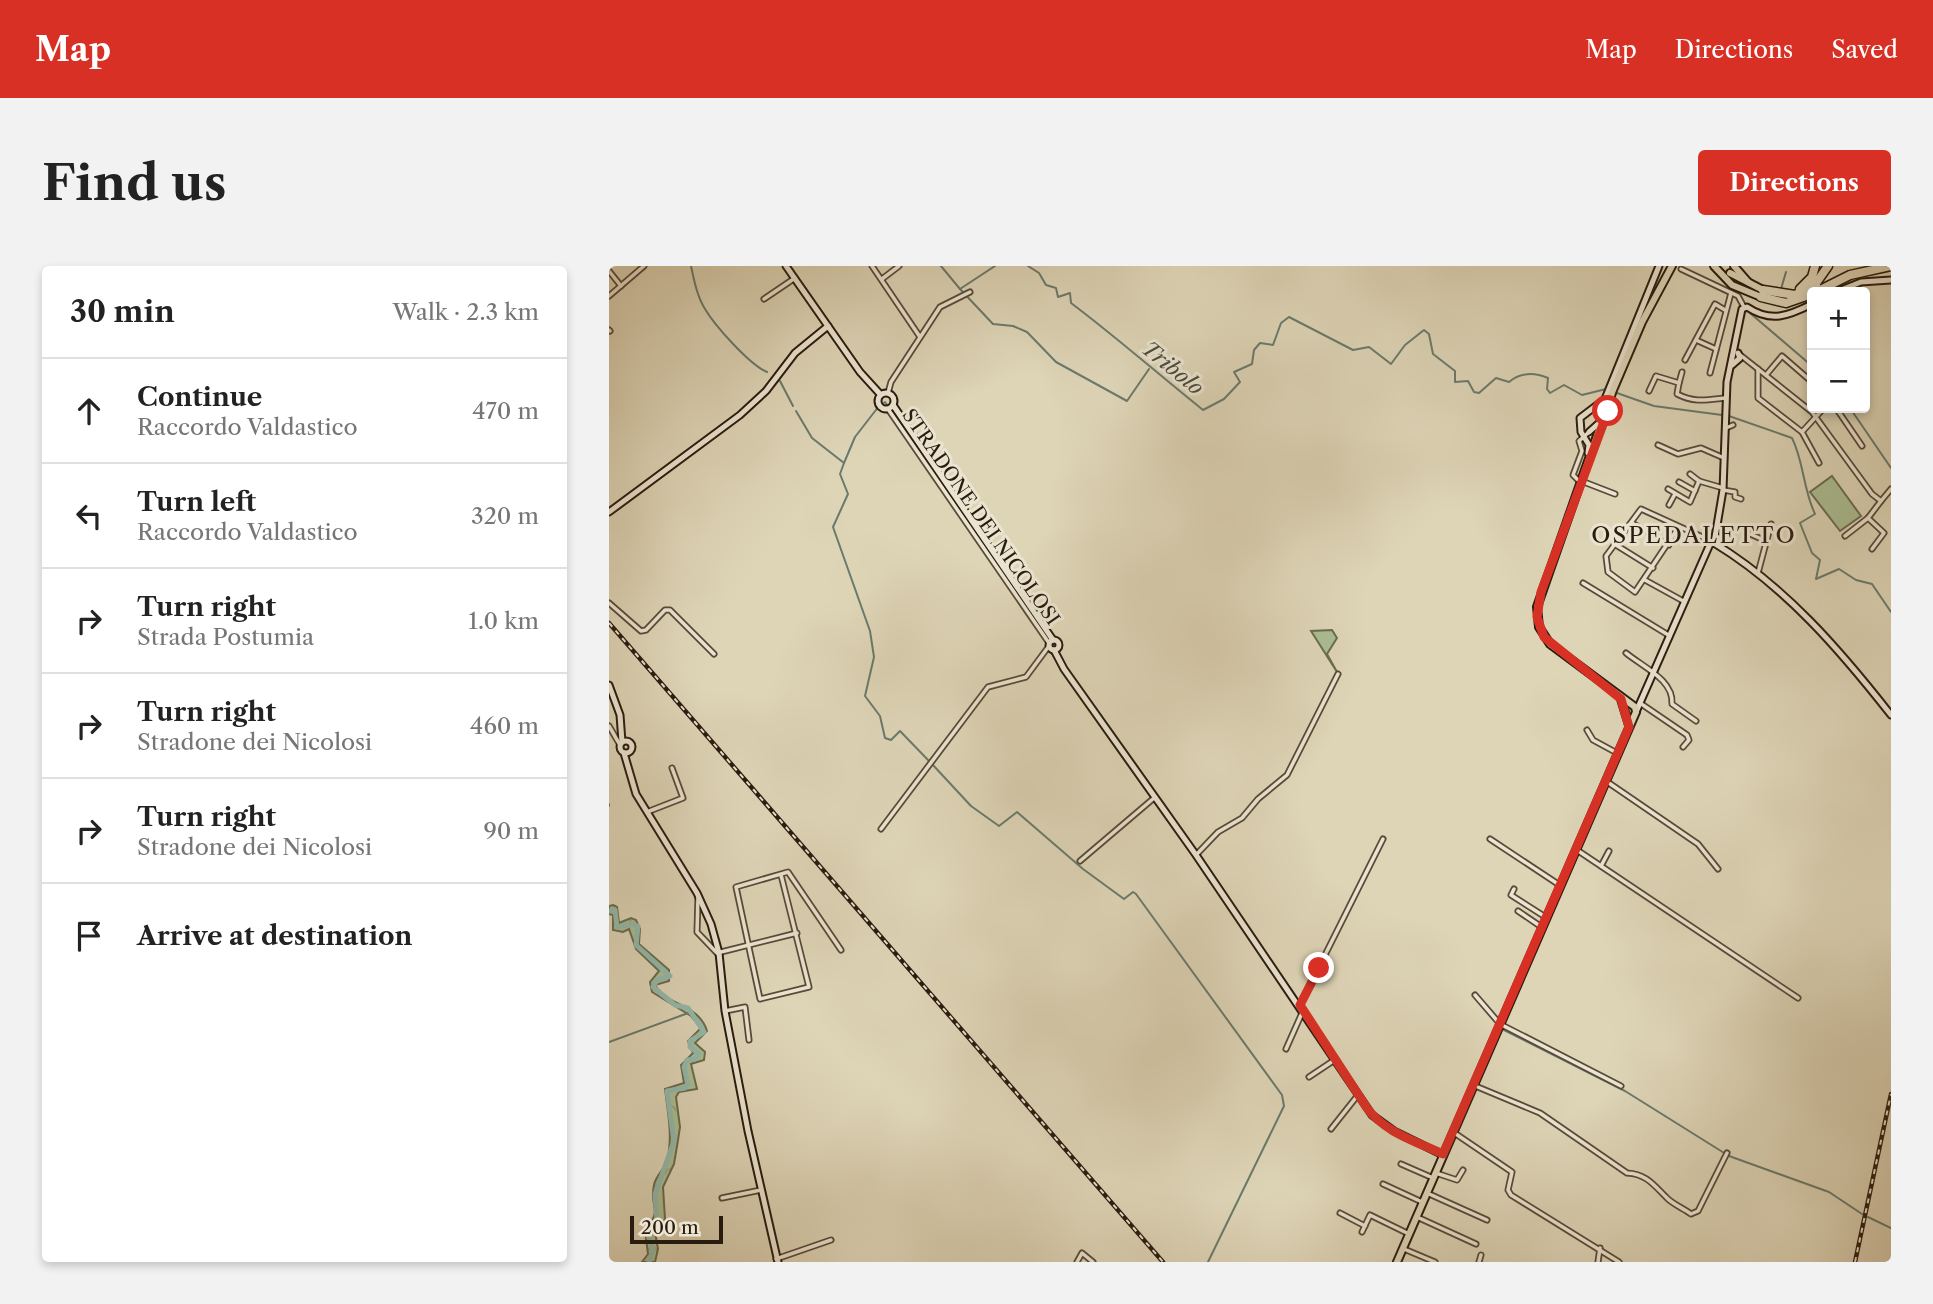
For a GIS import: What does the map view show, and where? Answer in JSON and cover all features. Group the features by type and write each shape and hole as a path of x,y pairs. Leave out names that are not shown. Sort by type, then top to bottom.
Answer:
{"highway":[{"path":"1788,299 1807,284 1815,266"},
{"path":"1817,287 1828,266"},
{"path":"1822,287 1850,275 1891,267"},
{"path":"1762,294 1788,299 1807,292"}],"main road":[{"path":"1714,266 1728,282 1741,290 1762,294"},
{"path":"1726,266 1762,294"},
{"path":"1582,479 1613,391 1649,307 1674,267"},
{"path":"1649,307 1674,267"},
{"path":"1732,270 1741,290"},
{"path":"1397,1262 1629,727 1633,708 1552,646 1538,623 1538,599 1622,370"}],"street":[{"path":"609,296 644,266"},
{"path":"786,266 828,327 880,394"},
{"path":"872,266 920,338"},
{"path":"881,279 899,266"},
{"path":"1615,494 1582,479 1590,448 1580,426 1583,415 1605,399 1659,266"},
{"path":"1674,267 1741,298 1744,307 1734,344 1738,357 1766,375 1816,417 1872,494 1881,501"},
{"path":"609,271 621,286"},
{"path":"764,299 795,278"},
{"path":"1848,287 1861,282 1891,280"},
{"path":"888,393 941,306 969,292"},
{"path":"1710,373 1731,293"},
{"path":"1685,360 1715,304 1726,310"},
{"path":"1744,307 1771,318 1783,317 1807,306"},
{"path":"609,512 753,404 795,353 828,327"},
{"path":"1696,340 1716,349"},
{"path":"1766,375 1782,356 1807,378"},
{"path":"1683,747 1689,740 1687,735 1633,708 1653,675 1720,518 1726,398 1730,368 1738,357"},
{"path":"1758,369 1758,398 1802,432 1819,463"},
{"path":"1682,372 1677,394 1705,403 1726,398"},
{"path":"1649,391 1656,376 1679,383"},
{"path":"1586,435 1598,426 1613,391"},
{"name":"STRADONE DEI NICOLOSI","path":"890,407 894,398 888,393 880,394 878,404 890,407 1051,645 1064,669 1156,797 1377,1121 1443,1154"},
{"path":"1586,435 1595,438 1610,407"},
{"path":"1802,432 1820,413"},
{"path":"1839,413 1862,446"},
{"path":"1726,428 1735,427"},
{"path":"1658,445 1678,454 1701,448 1725,459"},
{"path":"1690,474 1699,481 1735,492 1735,497 1741,499"},
{"path":"1668,489 1691,502 1699,481"},
{"path":"1679,482 1695,491"},
{"path":"1845,536 1868,519 1891,489"},
{"path":"1669,505 1675,494"},
{"path":"1678,528 1635,592 1611,576 1606,568 1606,556 1642,508 1711,542 1785,596 1831,642 1891,715"},
{"path":"1868,519 1884,533 1872,549"},
{"path":"1631,523 1669,545"},
{"path":"1757,575 1770,524"},
{"path":"1748,533 1766,541"},
{"path":"1615,545 1653,568"},
{"path":"1645,580 1685,602"},
{"path":"1583,583 1670,636"},
{"path":"609,603 641,631 646,630 665,610 670,610 714,654"},
{"name":"STRADONE DEI NICOLOSI","path":"881,829 988,687 1021,681 1051,645"},
{"path":"1626,653 1670,688 1672,704 1696,721"},
{"path":"1196,855 1218,832 1242,818 1258,799 1287,775 1338,674"},
{"path":"609,685 622,728 636,794 699,896 719,953 725,1011 777,1260 831,1240"},
{"path":"609,726 624,743 627,752"},
{"path":"1587,730 1593,740 1619,754"},
{"path":"647,811 683,798 671,768"},
{"path":"1607,781 1698,844 1718,869"},
{"path":"1080,862 1156,797"},
{"path":"1286,1049 1301,1008 1383,839"},
{"path":"1490,839 1561,886"},
{"path":"1577,850 1798,998"},
{"path":"1601,866 1609,851"},
{"path":"781,875 809,987 760,999 736,887 788,873 841,950"},
{"path":"1514,889 1511,895 1547,918"},
{"path":"699,896 696,901 698,936 719,953"},
{"path":"1518,911 1542,928"},
{"path":"719,953 797,933"},
{"path":"1475,995 1500,1024 1621,1086"},
{"path":"725,1011 745,1007 749,1040"},
{"path":"1309,1077 1336,1059"},
{"path":"1473,1085 1540,1113 1627,1173 1637,1173 1657,1185 1667,1198 1694,1214 1727,1153"},
{"path":"1331,1129 1359,1094"},
{"path":"1453,1132 1510,1170 1513,1175 1508,1190 1511,1195 1619,1262"},
{"path":"1401,1164 1457,1180 1463,1170"},
{"path":"1383,1184 1423,1203"},
{"path":"722,1198 761,1190"},
{"path":"1427,1193 1487,1220"},
{"path":"1340,1213 1365,1226"},
{"path":"1362,1232 1370,1215 1409,1234"},
{"path":"1417,1217 1476,1244"},
{"path":"1402,1248 1435,1262"},
{"path":"1598,1262 1600,1248"},
{"path":"1077,1262 1082,1253 1093,1262"},
{"path":"1479,1262 1481,1255"}],"green space":[{"path":"1832,476 1861,516 1840,531 1810,492"},
{"path":"1332,630 1337,638 1327,654 1337,672 1311,631"},
{"path":"609,906 617,907 619,923 631,918 636,920 640,929 639,944 669,970 669,981 655,985 660,992 697,1015 707,1031 695,1043 705,1052 704,1060 691,1064 697,1089 679,1092 676,1097 680,1127 674,1164 663,1187 665,1219 655,1232 658,1249 655,1262 642,1262 648,1254 645,1231 655,1212 654,1185 666,1164 669,1152 665,1089 684,1083 681,1065 693,1053 688,1041 701,1028 691,1016 652,992 650,982 659,971 636,949 629,929 623,932 613,930 613,915 609,914"}],"waterway":[{"path":"691,266 700,299 710,316 743,353 767,372"},
{"name":"Tribolo","path":"941,266 960,289 995,266"},
{"name":"Tribolo","path":"1028,266 1039,273 1046,285 1056,288 1058,297 1070,293 1071,303 1203,410 1224,399 1240,382 1234,372 1252,364 1254,350 1260,343 1273,345 1281,323 1289,317 1353,350 1369,347 1391,364 1405,345 1424,330 1429,334 1433,354 1455,371 1455,382 1468,381 1474,392 1479,393 1496,378 1509,382 1522,375 1532,374 1548,378 1547,389 1550,393 1564,385 1582,395 1606,389"},
{"path":"1781,289 1786,272"},
{"path":"960,289 993,324 1013,326 1027,332 1056,362 1127,401 1149,369"},
{"path":"1750,313 1807,362"},
{"path":"780,381 793,406"},
{"name":"Tribolo","path":"1617,393 1654,406 1722,415"},
{"path":"882,404 885,402 890,409"},
{"path":"796,411 812,438 844,463 855,437 879,406"},
{"path":"1853,413 1891,468"},
{"name":"Tribolo","path":"1729,416 1792,438 1815,514 1800,523 1812,553 1820,560 1816,579 1839,569 1856,580 1872,584 1891,612"},
{"path":"844,463 840,474 848,494 833,527 870,631 874,657 865,696 880,716 885,738 891,740 900,731 929,761"},
{"path":"1051,652 1056,660"},
{"path":"932,764 971,806 999,826 1017,812 1083,869 1124,899 1133,892 1136,894 1282,1095 1284,1106 1208,1262"},
{"path":"609,911 615,910 617,927 632,924 638,926 636,945 670,976 657,980 653,987 675,1005 688,1008 704,1032 690,1041 690,1047 699,1054 695,1059 687,1060 684,1067 688,1084 685,1088 667,1091 674,1141 655,1194 657,1222 648,1235 653,1250 649,1262"},
{"path":"1303,1007 1349,1076"},
{"path":"609,1042 691,1012"},
{"path":"1502,1029 1625,1091 1729,1156 1829,1192 1862,1214"},
{"path":"1868,1217 1891,1228"}],"railway":[{"path":"609,623 1163,1262"},
{"path":"1855,1262 1891,1094"}],"district":[{"name":"OSPEDALETTO","path":"1694,535"}],"route":[{"path":"1319,968 1300,1005 1367,1108 1377,1121 1443,1154 1629,727 1621,699 1552,646 1542,633 1537,617 1541,592 1608,411"}]}
